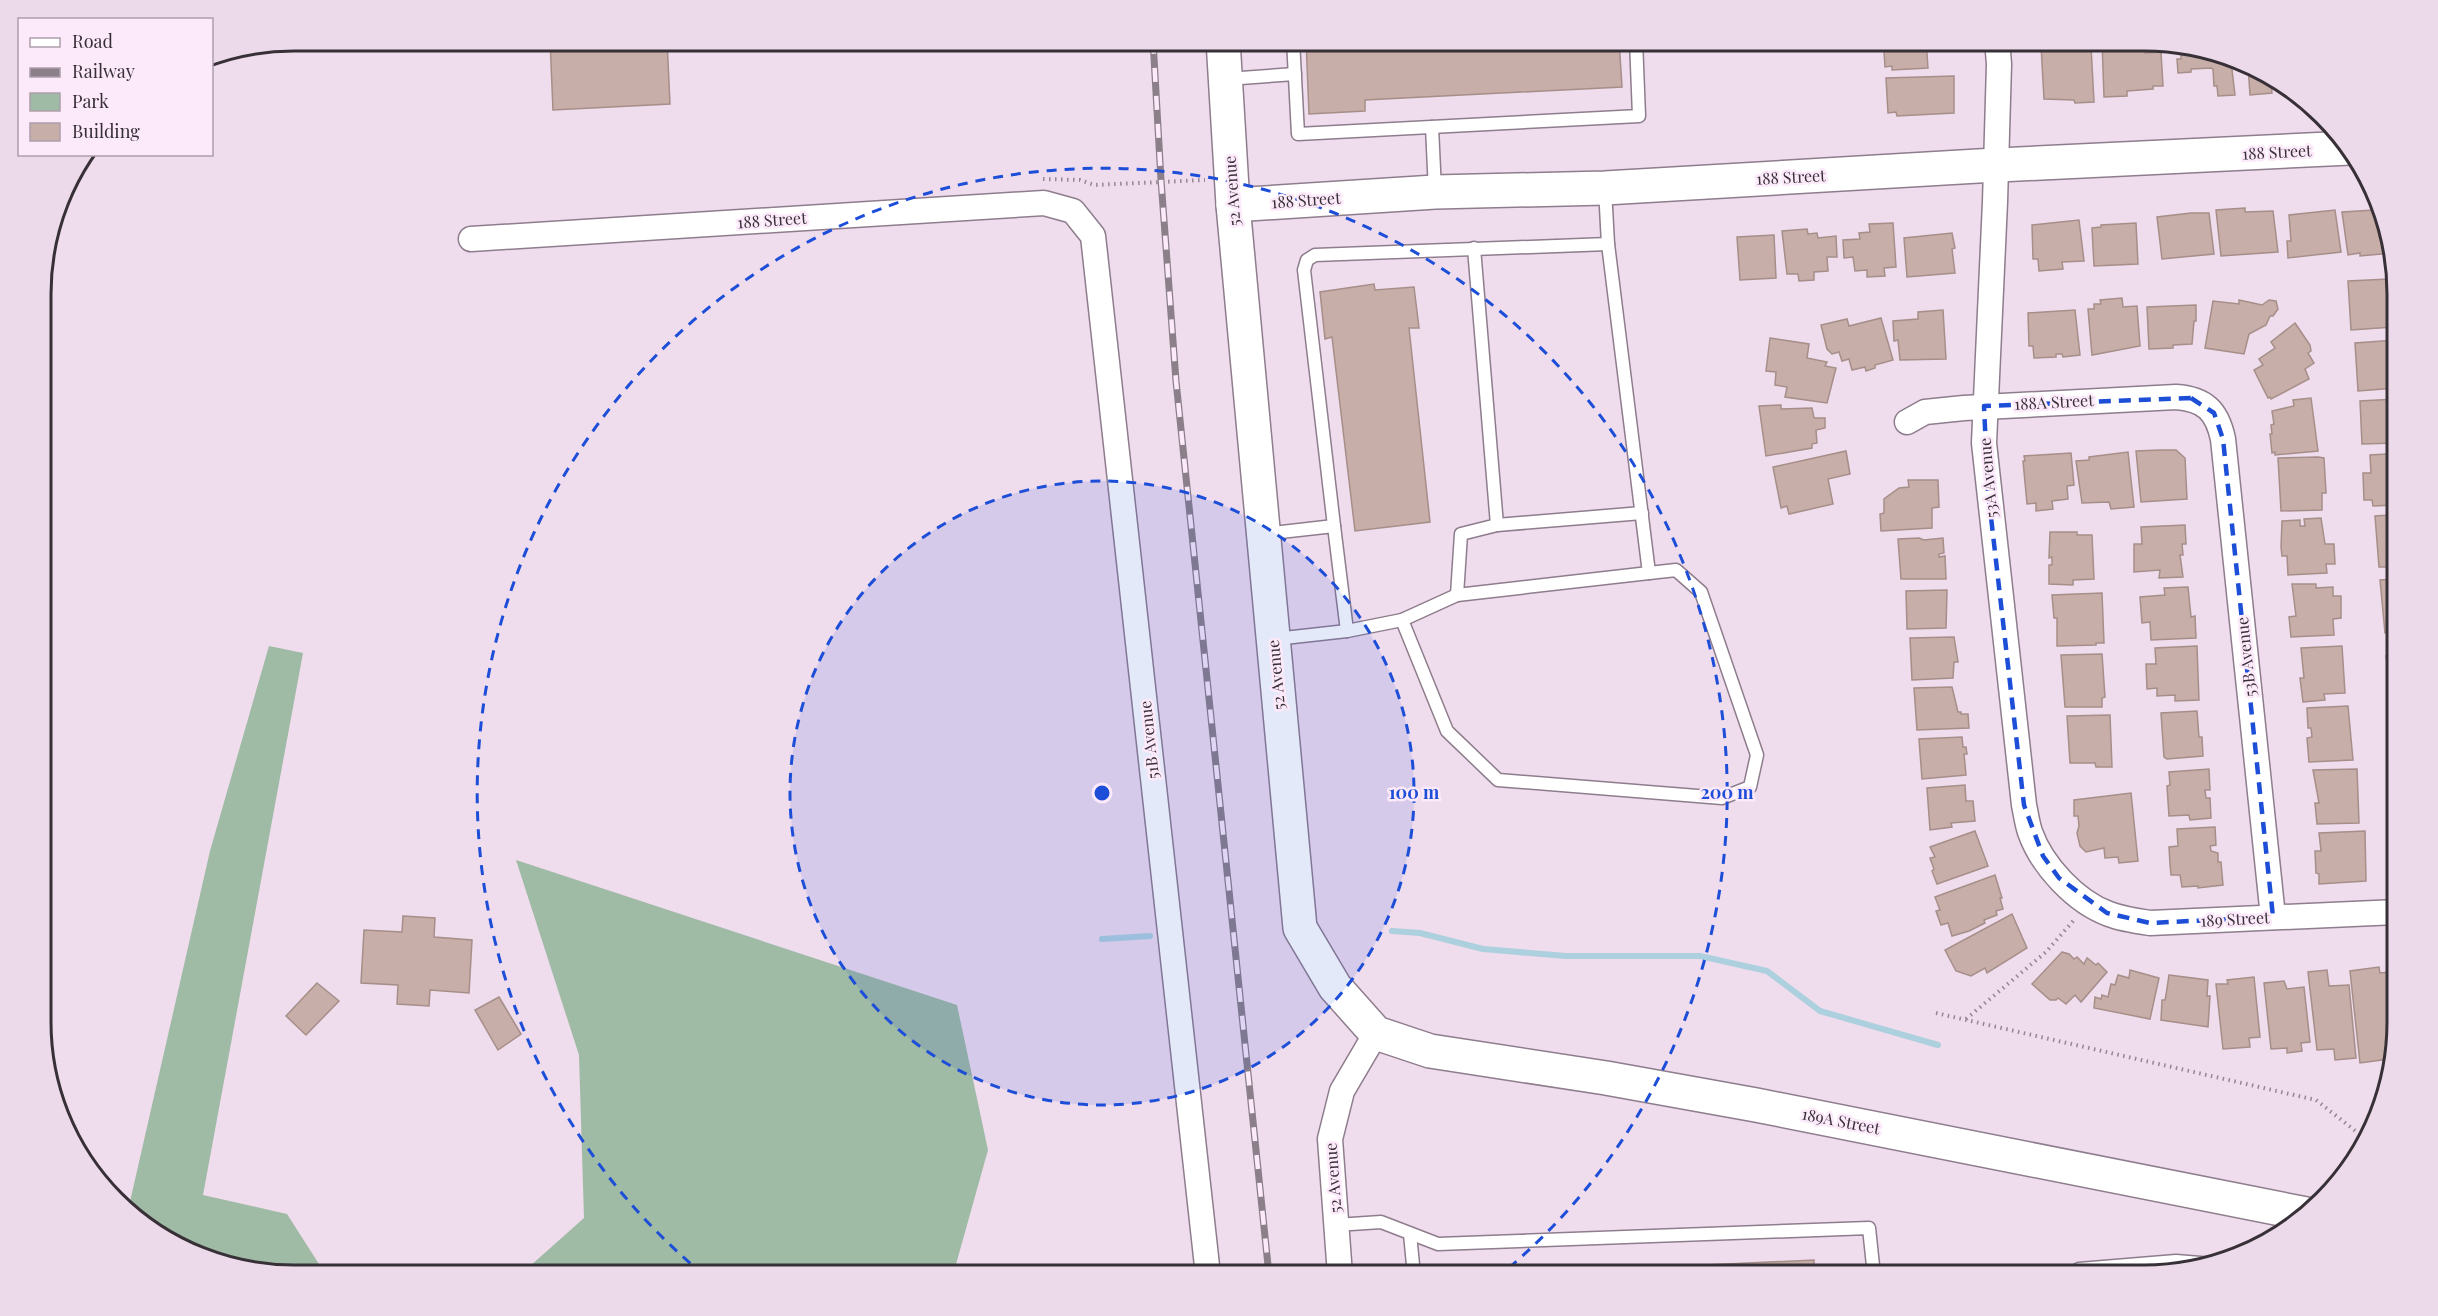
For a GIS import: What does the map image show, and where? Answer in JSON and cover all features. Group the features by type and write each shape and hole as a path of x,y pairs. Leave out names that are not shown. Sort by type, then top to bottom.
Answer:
{"street":[{"name":"52 Avenue","path":"1225,51 1233,205 1300,928 1335,987 1376,1033 1342,1091 1331,1130 1339,1265"},
{"name":"53A Avenue","path":"1997,51 1995,202 1984,406 1988,491 2024,805 2030,833 2059,878 2085,900"},
{"name":"188 Street","path":"1233,205 1435,192 1605,188 1994,165 2339,149"},
{"name":"188 Street","path":"471,239 1044,203 1072,211"},
{"name":"51B Avenue","path":"1072,211 1093,236 1207,1265"},
{"name":"188A Street","path":"1907,422 1925,412 1984,406 2176,397 2191,398 2203,404"},
{"name":"53B Avenue","path":"2203,404 2217,419 2223,439 2273,917"},
{"name":"189 Street","path":"2085,900 2107,913 2150,923 2387,912"},
{"name":"189A Street","path":"1376,1033 1430,1051 1606,1078 1813,1116 2296,1212"}],"lane":[{"path":"1294,51 1298,134 1639,116 1636,51"},
{"path":"1226,79 1295,74"},
{"path":"1432,127 1435,192"},
{"path":"1605,188 1608,244 1649,573"},
{"path":"1347,631 1304,270 1307,260 1314,255 1608,244"},
{"path":"1474,249 1497,525"},
{"path":"1457,595 1461,534 1497,525 1642,513"},
{"path":"1262,534 1334,526"},
{"path":"1273,639 1347,631 1402,620 1457,595 1676,570 1701,592 1758,755 1750,787 1722,798 1498,780 1447,731 1402,620"},
{"path":"1336,1225 1381,1222 1438,1244 1869,1228 1873,1265"},
{"path":"1410,1234 1413,1265"},
{"path":"2128,1265 2184,1262"}],"path":[{"path":"1040,179 1080,180 1094,185 1209,179"},
{"path":"1966,1019 2046,952 2072,922 2085,900"},
{"path":"1936,1013 2316,1100 2360,1134"}],"highlighted area":[{"path":"2191,398 2214,413 2223,439 2273,917 2150,923 2107,913 2059,878 2043,856 2024,805 1988,491 1984,406"}],"green space":[{"path":"269,646 303,653 203,1195 287,1214 320,1265 262,1263 231,1257 201,1247 159,1224 130,1201 210,851"},
{"path":"516,860 957,1005 988,1150 956,1265 531,1265 584,1218 579,1055"}],"building":[{"path":"550,51 668,51 670,104 553,110"},
{"path":"1306,51 1620,51 1622,87 1365,100 1365,111 1309,114"},
{"path":"1884,51 1927,51 1928,68 1892,70 1892,66 1885,67"},
{"path":"2041,51 2091,51 2094,102 2075,103 2074,100 2044,99"},
{"path":"2102,51 2161,52 2163,86 2127,91 2127,96 2104,97"},
{"path":"2181,54 2232,67 2235,95 2218,96 2211,68 2191,69 2191,72 2178,73 2177,59 2181,59"},
{"path":"2249,74 2272,87 2272,93 2250,95"},
{"path":"1954,76 1954,113 1897,116 1896,112 1888,113 1886,78"},
{"path":"2245,208 2245,212 2273,211 2278,252 2221,256 2216,210"},
{"path":"2335,210 2341,252 2288,258 2287,241 2291,241 2289,215"},
{"path":"2372,210 2383,254 2348,255 2342,212"},
{"path":"2209,213 2214,254 2162,259 2157,217"},
{"path":"2079,220 2084,261 2062,262 2063,269 2039,271 2038,259 2033,259 2032,225"},
{"path":"1893,223 1896,267 1884,268 1885,276 1867,277 1867,270 1855,271 1853,257 1844,258 1843,240 1860,239 1859,233 1870,232 1869,224"},
{"path":"2136,223 2138,264 2094,266 2092,228 2101,227 2101,225"},
{"path":"1807,229 1808,234 1817,233 1818,238 1836,236 1837,257 1827,257 1828,271 1814,272 1814,280 1799,281 1798,274 1787,274 1782,231"},
{"path":"1952,233 1955,248 1952,249 1955,273 1907,277 1904,238"},
{"path":"1774,235 1776,278 1740,280 1737,237"},
{"path":"2386,279 2387,327 2351,330 2348,281"},
{"path":"1374,284 1375,290 1414,287 1419,328 1409,328 1430,522 1355,531 1332,337 1325,339 1320,292"},
{"path":"2122,298 2123,307 2137,306 2140,346 2092,355 2088,309 2094,309 2094,304 2101,304 2100,300"},
{"path":"2239,300 2262,305 2269,300 2276,301 2278,309 2273,316 2270,316 2266,325 2249,334 2244,354 2205,348 2213,301 2239,304"},
{"path":"2196,305 2192,344 2149,349 2147,307"},
{"path":"1943,310 1946,359 1900,360 1898,340 1894,341 1893,321 1918,319 1918,312"},
{"path":"2075,310 2080,355 2063,357 2062,354 2056,354 2056,357 2034,358 2033,346 2029,346 2028,313"},
{"path":"1881,318 1893,360 1875,365 1875,368 1866,371 1865,367 1852,370 1849,359 1842,361 1839,352 1832,354 1827,349 1821,325 1847,319 1849,326"},
{"path":"2295,323 2310,345 2311,351 2308,353 2314,363 2305,369 2309,379 2271,399 2268,398 2254,370 2263,365 2259,359 2275,348 2271,342"},
{"path":"1770,338 1809,344 1807,358 1827,362 1825,366 1836,368 1827,403 1785,397 1787,387 1775,385 1776,372 1766,371"},
{"path":"2387,341 2387,389 2358,391 2355,343"},
{"path":"2311,398 2318,451 2275,455 2275,452 2272,453 2270,434 2272,434 2271,425 2274,424 2272,411 2294,406 2293,400"},
{"path":"2387,400 2387,443 2362,444 2360,401"},
{"path":"1781,405 1781,409 1812,408 1814,418 1825,418 1825,428 1816,430 1817,443 1812,444 1812,448 1766,456 1759,406"},
{"path":"2176,450 2185,458 2187,499 2141,502 2136,451"},
{"path":"1846,451 1850,474 1828,479 1833,504 1789,514 1787,506 1781,508 1773,467"},
{"path":"2128,452 2134,507 2111,509 2109,502 2082,503 2076,461"},
{"path":"2071,453 2074,485 2067,486 2068,499 2052,501 2053,509 2036,511 2036,503 2027,504 2024,456"},
{"path":"2387,454 2387,505 2373,506 2372,500 2364,500 2363,473 2371,473 2370,455"},
{"path":"2278,458 2324,458 2326,493 2322,493 2322,510 2281,511"},
{"path":"1908,480 1938,480 1939,507 1932,508 1932,528 1881,531 1880,514 1884,513 1884,499 1899,488 1909,487"},
{"path":"2387,515 2387,567 2379,567 2375,516"},
{"path":"2321,518 2325,544 2334,544 2335,564 2326,564 2327,573 2288,575 2287,556 2282,556 2281,547 2282,521 2300,520 2300,526 2305,526 2304,519"},
{"path":"2185,525 2186,544 2182,544 2183,555 2180,555 2183,577 2159,578 2160,570 2134,572 2134,544 2142,544 2141,527"},
{"path":"2050,532 2077,532 2077,535 2092,535 2094,579 2073,580 2073,585 2049,584 2049,565 2052,565 2052,557 2049,558"},
{"path":"1919,538 1924,540 1943,538 1944,553 1939,554 1939,557 1945,556 1946,579 1901,579 1898,539"},
{"path":"2380,580 2387,580 2387,633 2385,633"},
{"path":"2292,584 2316,584 2316,588 2333,587 2333,596 2341,596 2341,618 2333,619 2334,635 2291,637 2289,617 2296,616"},
{"path":"2188,587 2191,617 2195,616 2196,638 2151,640 2150,622 2142,623 2140,597 2165,595 2164,588"},
{"path":"1947,590 1946,628 1907,629 1906,591"},
{"path":"2102,593 2104,643 2057,646 2057,618 2054,618 2052,595"},
{"path":"1954,637 1958,662 1954,662 1953,678 1912,680 1910,638"},
{"path":"2197,646 2199,700 2175,701 2175,695 2157,696 2157,688 2147,689 2146,664 2156,664 2155,648"},
{"path":"2342,646 2345,693 2324,694 2325,700 2303,702 2300,678 2304,678 2301,648"},
{"path":"2102,654 2105,697 2102,698 2102,707 2065,707 2061,655"},
{"path":"1952,687 1958,712 1968,714 1969,728 1917,730 1914,688"},
{"path":"2348,706 2353,760 2309,762 2307,738 2312,737 2311,728 2308,728 2307,708"},
{"path":"2197,711 2203,756 2167,759 2164,757 2161,713"},
{"path":"2110,715 2112,767 2096,767 2095,763 2070,763 2067,716"},
{"path":"1962,737 1963,747 1966,747 1967,754 1964,754 1966,775 1922,779 1919,739"},
{"path":"2209,769 2210,790 2205,790 2206,798 2210,798 2211,818 2190,820 2189,815 2169,816 2167,786 2170,785 2169,772"},
{"path":"2357,769 2359,823 2317,824 2315,803 2319,803 2313,770"},
{"path":"1965,785 1966,801 1973,801 1975,821 1951,823 1952,827 1930,830 1927,788"},
{"path":"2131,793 2138,861 2119,863 2118,857 2105,858 2104,848 2086,852 2080,846 2077,833 2079,826 2078,816 2074,816 2074,800"},
{"path":"2215,827 2216,845 2210,846 2211,851 2218,853 2218,862 2221,862 2223,885 2182,887 2180,875 2171,875 2170,864 2169,847 2178,846 2177,829"},
{"path":"1975,831 1988,866 1937,884 1930,858 1935,857 1930,847"},
{"path":"2365,831 2366,881 2319,884 2315,851 2321,851 2319,833"},
{"path":"1995,875 2003,909 1996,911 1997,915 1984,920 1985,923 1952,936 1948,923 1941,925 1936,911 1940,910 1935,897"},
{"path":"2012,914 2027,948 1987,973 1985,968 1971,976 1956,971 1945,950"},
{"path":"403,916 435,918 434,937 472,940 469,993 430,990 429,1006 397,1004 398,985 361,983 364,930 402,932"},
{"path":"2062,952 2074,959 2077,957 2084,964 2087,958 2096,965 2098,963 2107,972 2081,1002 2075,995 2066,1004 2058,998 2050,1000 2032,984"},
{"path":"2379,967 2380,973 2387,972 2384,1060 2360,1063 2350,971"},
{"path":"2130,970 2159,978 2150,1019 2094,1008 2095,997 2101,999 2102,995 2108,997 2111,984 2115,985 2118,975 2129,978"},
{"path":"2327,970 2329,986 2349,985 2356,1058 2335,1060 2334,1049 2317,1050 2308,972"},
{"path":"2169,975 2208,980 2207,996 2210,996 2208,1027 2161,1020 2162,1000 2165,1000"},
{"path":"2254,977 2260,1037 2249,1038 2250,1047 2223,1049 2216,984 2228,984 2227,980"},
{"path":"2284,981 2287,989 2304,987 2310,1042 2301,1043 2302,1051 2287,1053 2287,1048 2271,1049 2264,983"},
{"path":"317,983 339,1001 306,1035 286,1016"},
{"path":"499,997 521,1034 498,1050 475,1010"},
{"path":"1814,1260 1814,1265 1705,1265"}],"waterway":[{"path":"1392,931 1420,933 1483,949 1566,956 1700,956 1767,971 1820,1011 1938,1045"},
{"path":"1102,939 1150,936"}],"railway":[{"path":"1154,51 1176,381 1268,1265"}]}
